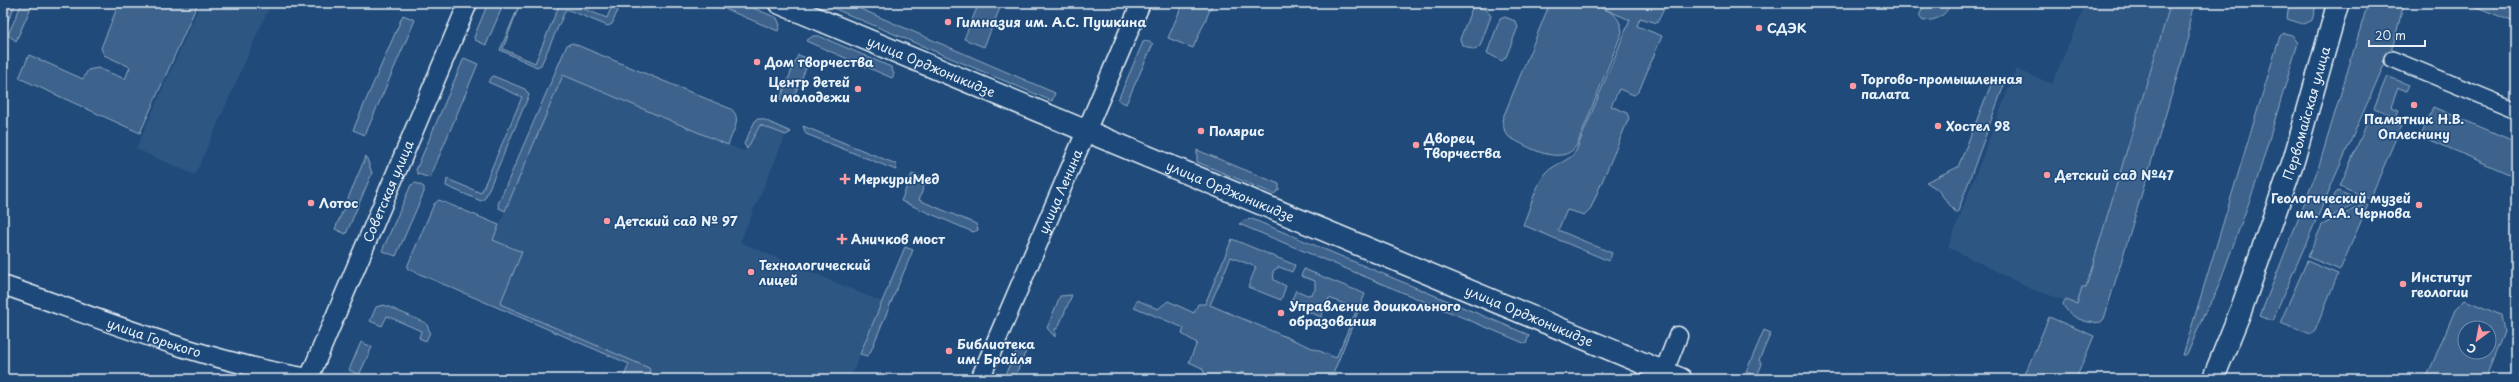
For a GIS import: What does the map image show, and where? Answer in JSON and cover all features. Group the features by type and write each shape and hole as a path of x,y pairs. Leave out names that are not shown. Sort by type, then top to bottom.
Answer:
{"main road":[{"name":"улица Орджоникидзе","path":"779,3 1668,377"},
{"name":"Первомайская улица","path":"2213,379 2241,310 2294,159 2338,3"}],"street":[{"name":"Советская улица","path":"309,378 468,3"},
{"name":"улица Ленина","path":"980,379 1141,3"},
{"path":"2392,59 2516,110"},
{"name":"улица Горького","path":"3,285 206,356 264,370 309,378"},
{"path":"1668,377 1678,336"}],"shaded area":[{"path":"3,3 16,3 3,32"},
{"path":"22,3 33,3 16,41 8,35"},
{"path":"119,3 198,3 140,133 19,78 29,55 83,79 88,70 98,68 125,79 130,67 104,55 101,48"},
{"path":"201,3 271,3 195,175 136,149"},
{"path":"488,3 504,3 486,45 475,40 474,37"},
{"path":"520,3 503,49 535,63 560,3 569,3 607,18 613,3 621,3 612,24 608,26 566,9 541,65 537,67 500,50"},
{"path":"711,3 742,3 777,18 780,25 778,31"},
{"path":"821,3 847,3 1055,93 1052,101"},
{"path":"979,3 1002,3 984,47 964,39"},
{"path":"1183,3 1213,3 1193,48 1168,38"},
{"path":"1550,3 1582,4 1604,9 1613,14 1619,22 1622,32 1577,145 1571,152 1563,155 1554,155 1534,150 1509,137 1505,132 1502,120"},
{"path":"1590,3 1667,3 1657,23 1640,18 1637,26 1662,36 1639,91 1634,95 1619,89 1611,106 1627,113 1629,118 1590,210 1585,215 1567,210 1558,230 1612,253 1609,261 1523,225 1542,178 1554,167 1570,158 1576,151 1630,20"},
{"path":"1925,3 1951,3 1946,12 1940,17 1923,21 1919,16"},
{"name":"Детский сад №47","path":"2086,3 2154,3 2169,9 2086,287 2095,311 2031,289 1948,247 2016,69 2052,84"},
{"path":"2154,3 2194,3 2189,23 2189,37 2104,319 2101,322 2096,323 2085,321 2069,313 2063,304 2066,300 2077,304 2082,287 2086,287 2169,9"},
{"path":"2289,3 2317,3 2312,20 2303,24 2287,19"},
{"path":"2368,3 2404,3 2394,42 2272,321 2260,316 2318,169"},
{"path":"2467,3 2516,3 2516,23"},
{"path":"1478,7 1487,10 1491,16 1480,46 1475,50 1462,45 1460,39 1472,8"},
{"path":"403,15 415,20 365,135 353,130"},
{"path":"1505,17 1515,21 1518,27 1506,57 1502,61 1487,53 1500,19"},
{"path":"2284,33 2292,35 2298,43 2256,183 2214,298 2205,312 2187,355 2183,355 2280,36"},
{"path":"813,36 819,36 891,67 894,74 892,78 806,41"},
{"path":"1147,41 1153,44 1126,104 1118,100 1143,42"},
{"path":"572,43 731,109 736,117 736,126 728,145 563,75 505,211 499,208 498,204 567,45"},
{"path":"798,55 810,59 791,103 780,99"},
{"path":"464,58 478,64 430,178 418,174 416,170"},
{"name":"Детский сад № 97","path":"562,75 743,151 747,149 760,125 786,135 740,242 882,302 850,379 652,379 649,368 500,304 522,252 493,240"},
{"path":"493,76 525,89 529,95 485,198 481,201 446,186 447,179 481,193 522,97 488,82"},
{"path":"2387,76 2409,85 2406,91 2398,88 2391,107 2399,110 2396,117 2374,108"},
{"path":"1994,77 2005,82 1957,214 1937,189 1926,182 1958,167"},
{"path":"2433,107 2516,142 2516,177 2421,136"},
{"path":"2371,114 2401,126 2370,199 2340,186"},
{"path":"756,119 762,119 791,132 786,135 760,125 747,149 744,144"},
{"path":"803,126 896,164 896,170 806,134"},
{"path":"1197,150 1279,184 1279,190 1274,194 1197,162"},
{"path":"366,156 372,173 346,234 335,229"},
{"path":"912,174 926,180 919,200 976,224 978,230 973,232 901,201"},
{"path":"416,183 424,187 424,192 396,256 382,251 411,185"},
{"path":"2338,191 2362,201 2324,220 2335,194"},
{"path":"439,200 499,225 493,240 522,252 500,304 649,368 652,379 623,379 629,364 408,269 407,267 434,204"},
{"path":"2365,204 2368,205 2340,270 2308,257 2322,225"},
{"path":"1252,219 1529,335 1526,344 1239,224 1245,220"},
{"path":"1232,239 1295,265 1292,272 1279,267 1273,271 1274,280 1286,286 1281,300 1248,287 1256,267 1231,257 1210,305 1336,358 1357,309 1329,298 1321,317 1290,304 1296,290 1307,295 1312,294 1315,290 1315,281 1301,276 1304,269 1365,294 1331,379 1257,379 1241,372 1238,379 1207,379 1202,368 1189,362 1197,343 1182,334 1184,328 1134,307 1137,300 1158,309 1168,301 1194,313 1198,304 1205,304"},
{"path":"905,247 913,250 870,353 867,356 860,354"},
{"path":"2307,261 2338,274 2315,331 2311,334 2280,323"},
{"path":"1072,295 1058,328 1055,329 1055,337 1047,328 1060,296"},
{"path":"2465,300 2501,315 2504,332 2497,349 2497,320 2457,320 2457,360 2493,360 2485,379 2426,379 2455,310"},
{"path":"384,305 426,323 430,332 426,341 419,338 421,331 387,316 382,326 370,321 376,307"},
{"path":"2049,317 2094,336 2076,379 2023,379"},
{"path":"1764,330 1771,333 1759,360 1762,364 1757,376 1746,372"},
{"path":"361,342 372,347 359,375 349,370"},
{"path":"1018,347 1026,351 1014,379 1006,379 1004,377"}],"place":[{"name":"Гимназия им. А.С. Пушкина","path":"948,22"},
{"name":"СДЭК","path":"1759,28"},
{"name":"Дом творчества","path":"757,62"},
{"name":"Торгово-промышленная палата","path":"1853,86"},
{"name":"Центр детей и молодежи","path":"858,89"},
{"name":"Памятник Н.В. Оплеснину","path":"2414,105"},
{"name":"Хостел 98","path":"1938,126"},
{"name":"Полярис","path":"1201,131"},
{"name":"Дворец Творчества","path":"1416,145"},
{"name":"Детский сад №47","path":"2047,175"},
{"name":"МеркуриМед","path":"845,179"},
{"name":"Лотос","path":"311,203"},
{"name":"Геологический музей им. А.А. Чернова","path":"2419,205"},
{"name":"Детский сад № 97","path":"607,221"},
{"name":"Аничков мост","path":"842,239"},
{"name":"Технологический лицей","path":"751,272"},
{"name":"Институт геологии","path":"2403,284"},
{"name":"Управление дошкольного образования","path":"1281,313"},
{"name":"Библиотека им. Брайля","path":"949,351"}]}
